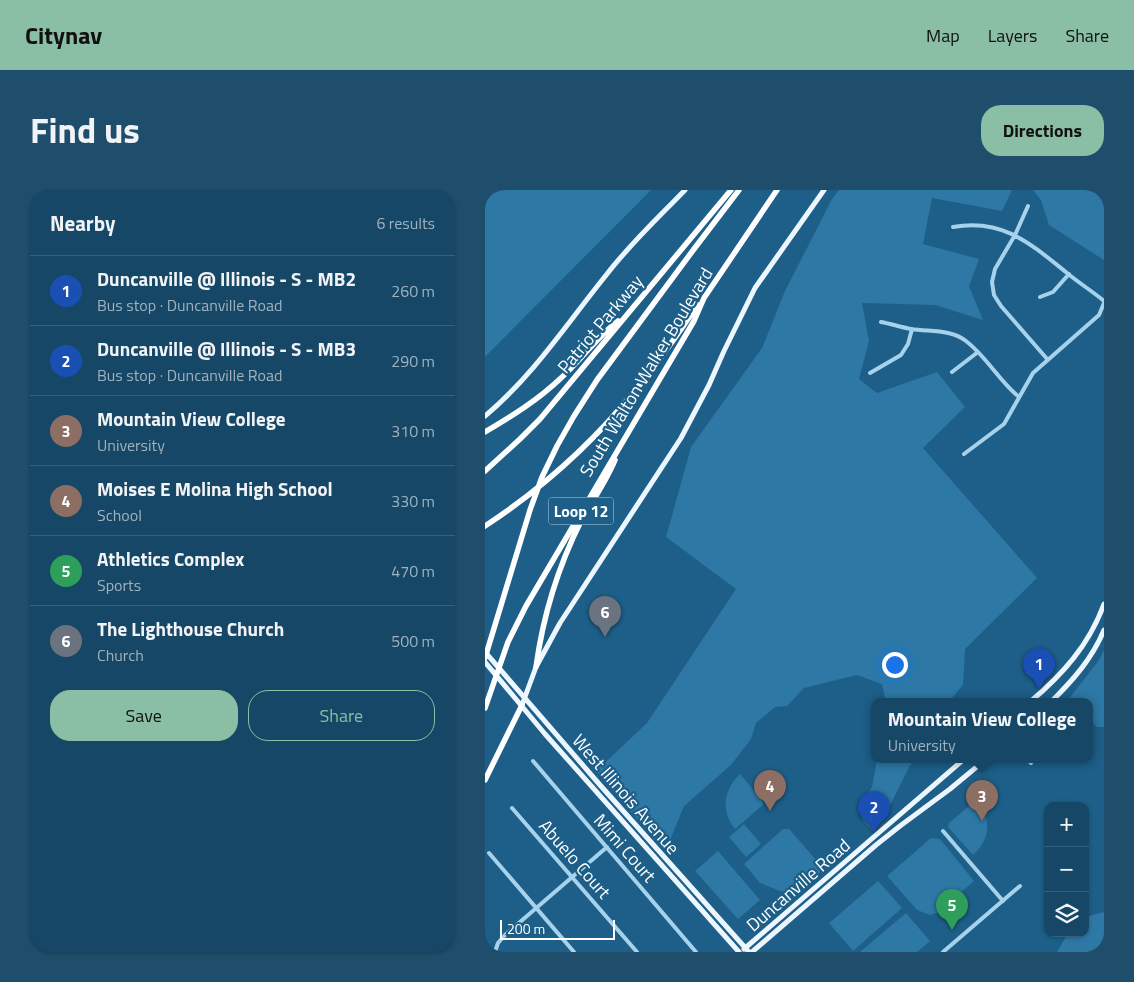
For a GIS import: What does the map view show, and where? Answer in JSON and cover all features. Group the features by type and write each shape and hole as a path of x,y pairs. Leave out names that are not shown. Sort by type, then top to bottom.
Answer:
{"highway":[{"name":"Patriot Parkway","path":"485,471 520,440 539,419 731,190"},
{"name":"South Walton Walker Boulevard","path":"485,660 534,497 551,457 597,380 693,249 739,190"},
{"name":"South Walton Walker Boulevard","path":"485,708 506,648 525,606 694,321 704,298 777,190"},
{"path":"485,526 528,496 600,431 649,374 704,298"},
{"path":"485,432 549,389 570,370 607,330 628,314"},
{"path":"537,667 539,647 549,604 562,565 582,520 612,467 622,442"},
{"path":"485,780 522,705"}],"main road":[{"path":"485,416 534,367 625,251 685,190"},
{"path":"522,705 537,667 560,623 681,438 709,385 755,288 824,190"},
{"path":"1034,698 1065,670 1089,637 1104,604"},
{"path":"1055,698 1074,679 1096,648 1104,630"},
{"name":"West Illinois Avenue","path":"485,652 745,951"},
{"name":"West Illinois Avenue","path":"485,660 555,746 662,867 745,951"},
{"path":"1065,670 1074,679"},
{"path":"555,746 562,742"},
{"name":"Duncanville Road","path":"745,951 960,763"},
{"name":"Duncanville Road","path":"745,951 899,826 951,790 982,763"},
{"path":"585,779 591,775"},
{"path":"662,867 668,862"}],"street":[{"path":"1028,206 1015,235 995,269 992,282 994,295 1001,306 1048,360"},
{"path":"953,227 966,225 984,226 1015,235 1039,250 1104,302 1099,315 1033,373 1004,424 964,454"},
{"path":"1040,297 1053,292 1069,274"},
{"path":"881,322 912,329 950,333 965,340 1009,388 1019,396"},
{"path":"870,373 901,355 908,344 912,329"},
{"path":"952,372 978,352"},
{"name":"Mimi Court","path":"533,761 697,952"},
{"name":"Abuelo Court","path":"512,808 637,952"},
{"path":"943,831 1003,901"},
{"path":"495,952 498,943 607,847"},
{"path":"489,853 574,952"},
{"path":"943,952 1020,886"}],"shaded area":[{"path":"485,190 651,190 485,357"},
{"path":"839,190 1012,190 1002,211 932,198 923,244 979,259 969,286 983,320 935,305 862,303 869,341 859,379 877,393 937,372 965,407 923,448 1037,578 965,649 963,685 952,698 885,698 882,684 857,675 804,688 787,706 775,707 756,723 751,739 731,765 684,806 671,838 661,847 596,771 647,723 736,589 666,537 691,447 762,348 785,291 832,199"},
{"path":"1033,190 1104,190 1104,260 1049,225 1041,200"},
{"path":"1104,650 1104,727 1097,727 1093,723 1093,698 1070,698 1099,660"},
{"path":"876,763 912,763 883,820 872,831 863,821 858,807 872,787"},
{"path":"740,774 763,801 763,805 735,829 727,815 726,800 730,786"},
{"path":"976,800 985,814 987,828 983,842 973,855 948,827 949,823"},
{"path":"744,824 761,844 746,857 729,837"},
{"path":"783,829 789,829 824,869 805,885 785,893 760,883 744,864"},
{"path":"931,838 940,839 974,881 937,913 930,915 917,910 887,876"},
{"path":"718,851 760,900 738,919 695,871"},
{"path":"878,881 902,908 853,951 829,923"},
{"path":"1104,912 1104,952 1057,952 1066,937 1089,937 1089,916"},
{"path":"906,913 930,941 917,952 860,952"}],"place":[{"name":"The Lighthouse Church","path":"605,637"},
{"name":"Duncanville @ Illinois - S - MB2","path":"1039,689"},
{"name":"Moises E Molina High School","path":"770,811"},
{"name":"Mountain View College","path":"982,821"},
{"name":"Duncanville @ Illinois - S - MB3","path":"874,832"},
{"name":"Athletics Complex","path":"952,930"}]}
